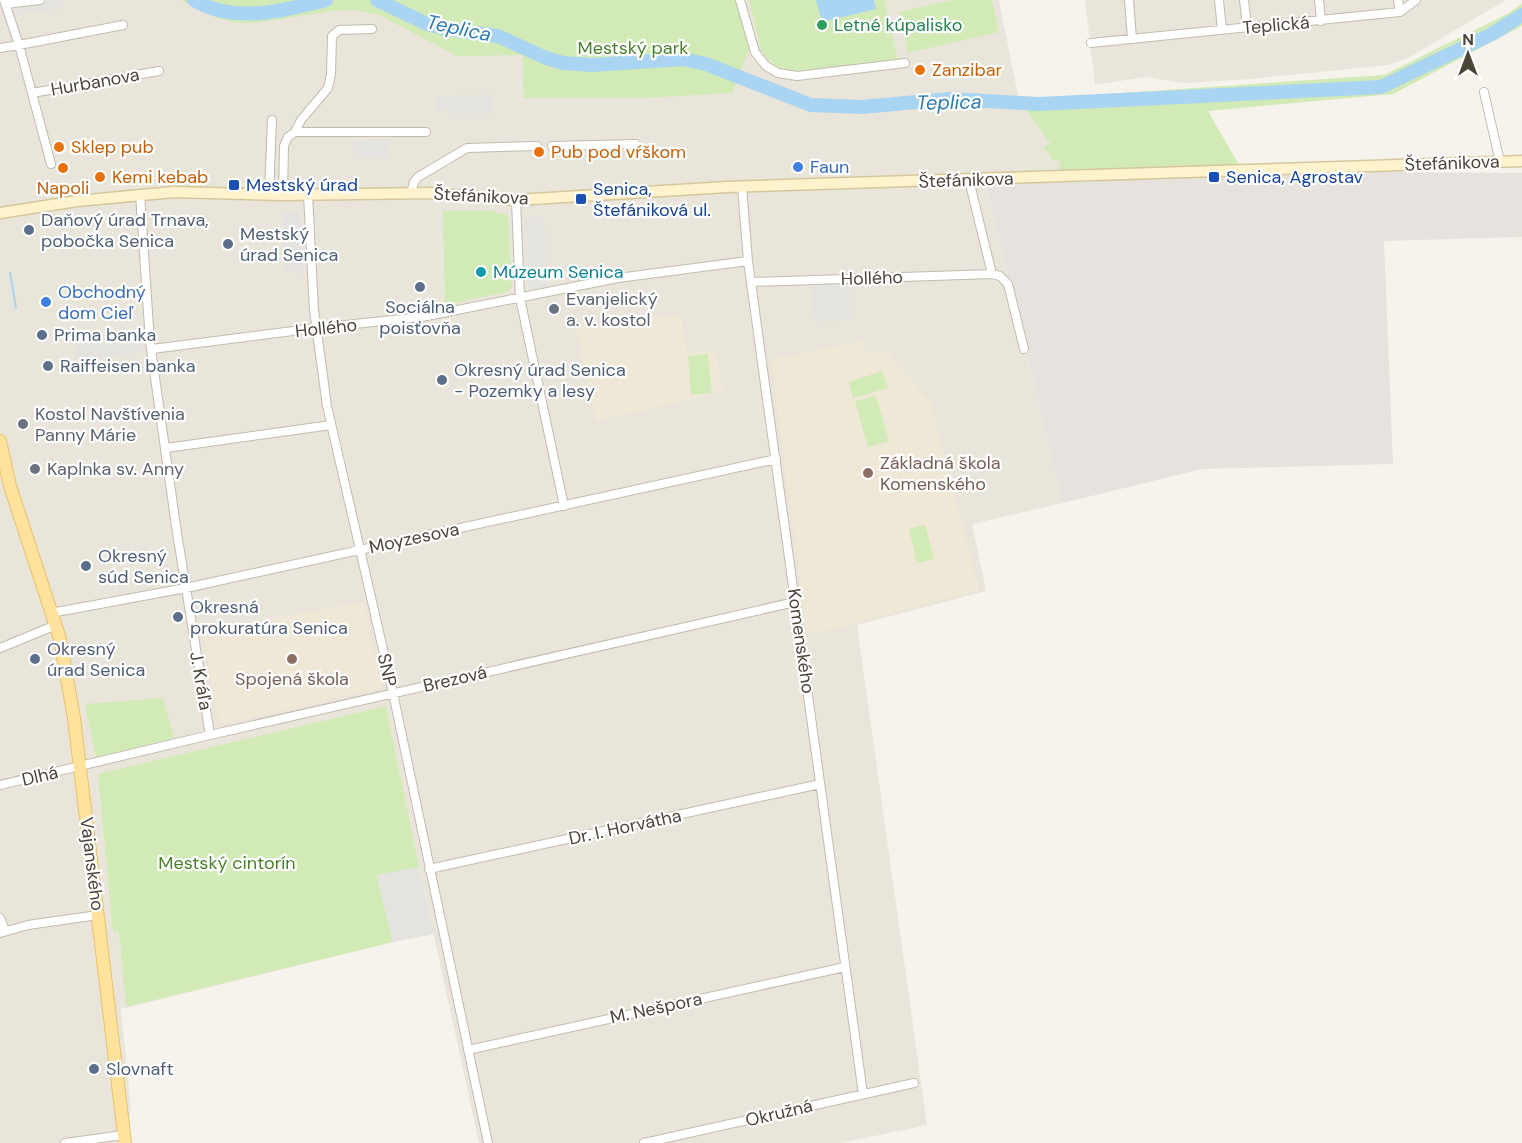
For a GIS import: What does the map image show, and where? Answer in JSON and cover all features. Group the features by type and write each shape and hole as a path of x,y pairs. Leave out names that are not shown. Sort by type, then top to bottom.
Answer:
{"main road":[{"name":"Vajanského","path":"0,441 10,486 60,639 69,687 124,1139"}],"street":[{"path":"5,2 40,0"},
{"path":"740,0 756,52 766,66 778,73 797,75 905,63"},
{"path":"1129,0 1132,39"},
{"path":"1219,0 1222,30"},
{"path":"1244,0 1247,27"},
{"path":"1319,0 1321,21"},
{"path":"1398,0 1400,12 1416,0"},
{"name":"Hurbanova","path":"5,2 51,164"},
{"name":"Teplická","path":"1090,43 1400,12"},
{"path":"0,48 123,25"},
{"path":"283,195 284,146 288,137 295,132 301,120 328,88 331,75 332,36 339,30 372,29"},
{"name":"Hurbanova","path":"32,93 159,71"},
{"path":"1484,92 1500,162"},
{"path":"269,195 272,120"},
{"path":"295,132 426,132"},
{"path":"552,146 636,144"},
{"name":"Štefánikova","path":"411,193 418,177 467,148 537,146"},
{"name":"Štefánikova","path":"0,213 77,201 185,191 269,195 411,193 516,200 741,187 1522,161"},
{"path":"969,180 992,274 1000,276 1008,284 1024,348"},
{"name":"Komenského","path":"741,187 748,261 863,1094"},
{"name":"J. Kráľa","path":"140,194 152,349 186,588 210,735"},
{"name":"SNP","path":"308,195 316,328 331,425 393,693 488,1143"},
{"path":"516,200 520,298 564,506"},
{"name":"Hollého","path":"152,349 422,317 618,278 748,261"},
{"name":"Hollého","path":"751,282 992,274"},
{"path":"165,448 331,425"},
{"name":"Moyzesova","path":"0,648 54,619 776,459"},
{"name":"Brezová","path":"79,766 795,602"},
{"name":"Dlhá","path":"0,785 79,766"},
{"name":"Dr. I. Horvátha","path":"429,869 820,784"},
{"path":"0,918 3,932 98,915"},
{"name":"M. Nešpora","path":"468,1050 845,967"},
{"name":"Okružná","path":"644,1143 914,1083"},
{"path":"65,1143 124,1139"}],"shaded area":[{"path":"0,0 999,0 1019,100 1070,170 984,180 1063,503 972,524 986,591 857,625 927,1125 841,1143 479,1143 419,867 377,876 393,942 121,1009 131,1108 129,1119 132,1143 0,1143"},
{"path":"14,0 63,0 64,8 16,15"},
{"path":"1085,0 1506,0 1408,58 1388,65 1251,79 1184,83 1145,77 1095,85"},
{"path":"493,95 494,107 491,108 491,113 449,114 447,108 436,111 436,96"},
{"path":"389,139 389,158 354,158 353,140"},
{"path":"1070,170 1522,173 1522,237 1384,241 1393,464 1202,469 1063,503 984,179"},
{"path":"300,212 304,274 284,270 282,213"},
{"path":"544,217 547,288 528,289 524,218"},
{"path":"849,281 850,320 814,321 813,283"},
{"path":"649,314 650,318 681,316 687,353 716,350 722,392 596,421 576,327 615,321 615,318"},
{"path":"141,334 143,352 76,360 74,341"},
{"name":"Základná škola Komenského","path":"865,340 865,352 887,352 930,402 979,590 852,624 852,626 807,634 771,360"},
{"name":"Spojená škola","path":"364,602 382,688 219,725 203,631"},
{"path":"419,867 434,934 393,942 377,875"}],"green space":[{"name":"Mestský park","path":"181,0 735,0 749,49 732,93 643,98 524,98 522,55 457,56 379,15 355,10 333,11 255,23 236,23 217,18"},
{"name":"Letné kúpalisko","path":"749,0 885,0 898,61 793,71 778,67 761,50"},
{"path":"953,0 992,0 999,32 908,53 899,12"},
{"path":"1522,4 1522,26 1393,94 1208,111 1239,165 1061,172 1059,160 1051,160 1049,153 1043,149 1050,143 1019,100 1384,75 1507,14"},
{"path":"443,211 492,211 508,215 512,287 507,292 445,305"},
{"path":"708,354 712,393 691,395 688,356"},
{"path":"882,371 888,388 853,398 849,382"},
{"path":"876,396 889,441 868,447 855,401"},
{"path":"925,525 934,559 917,563 909,529"},
{"path":"163,698 174,738 96,757 85,704"},
{"name":"Mestský cintorín","path":"386,706 419,867 377,876 393,942 126,1007 119,931 113,932 98,774"}],"water":[{"path":"816,0 874,0 876,9 822,22"}],"waterway":[{"name":"Teplica","path":"194,0 225,12 242,13 276,11 326,0"},
{"name":"Teplica","path":"377,0 427,24 498,36 546,58 563,63 592,65 683,59 706,64 811,105 862,107 950,99 1039,104 1381,87 1492,34 1522,15"},
{"path":"10,273 16,308"}],"place":[{"name":"Letné kúpalisko","path":"822,25"},
{"name":"Zanzibar","path":"920,70"},
{"name":"Sklep pub","path":"59,147"},
{"name":"Pub pod vŕškom","path":"539,152"},
{"name":"Faun","path":"798,167"},
{"name":"Napoli","path":"63,168"},
{"name":"Kemi kebab","path":"100,177"},
{"name":"Senica, Agrostav","path":"1214,177"},
{"name":"Mestský úrad","path":"234,185"},
{"name":"Senica, Štefániková ul.","path":"581,199"},
{"name":"Daňový úrad Trnava, pobočka Senica","path":"29,230"},
{"name":"Mestský úrad Senica","path":"228,244"},
{"name":"Múzeum Senica","path":"481,272"},
{"name":"Sociálna poisťovňa","path":"420,287"},
{"name":"Obchodný dom Cieľ","path":"46,302"},
{"name":"Evanjelický a. v. kostol","path":"554,309"},
{"name":"Prima banka","path":"42,335"},
{"name":"Raiffeisen banka","path":"48,366"},
{"name":"Okresný úrad Senica - Pozemky a lesy","path":"442,380"},
{"name":"Kostol Navštívenia Panny Márie","path":"23,424"},
{"name":"Kaplnka sv. Anny","path":"35,469"},
{"name":"Základná škola Komenského","path":"868,473"},
{"name":"Okresný súd Senica","path":"86,566"},
{"name":"Okresná prokuratúra Senica","path":"178,617"},
{"name":"Okresný úrad Senica","path":"35,659"},
{"name":"Spojená škola","path":"292,659"},
{"name":"Slovnaft","path":"94,1069"}]}
